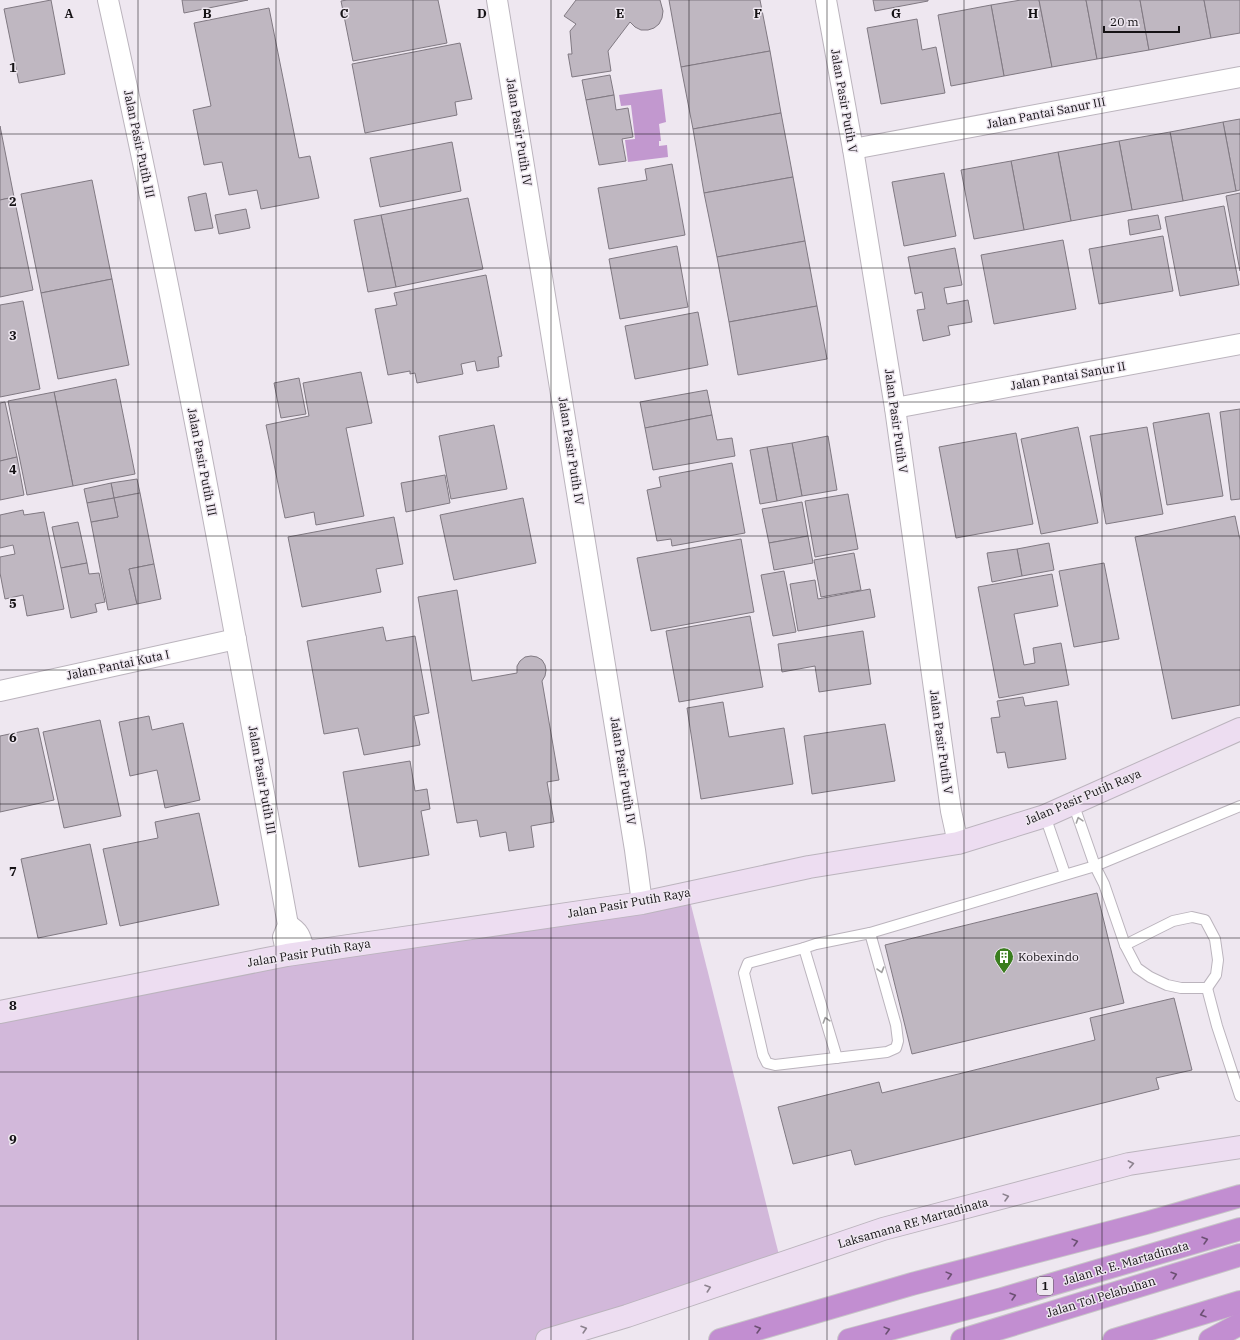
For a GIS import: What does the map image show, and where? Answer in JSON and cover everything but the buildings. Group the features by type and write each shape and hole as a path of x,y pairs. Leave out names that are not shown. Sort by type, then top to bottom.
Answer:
{"highway":[{"path":"720,1340 912,1284 1146,1223 1240,1196"},
{"name":"Jalan R. E. Martadinata","path":"850,1340 1002,1299 1240,1229"},
{"name":"Jalan Tol Pelabuhan","path":"962,1340 1240,1255"},
{"path":"1114,1340 1240,1302"},
{"path":"1210,1340 1240,1324"}],"street":[{"name":"Jalan Pasir Putih III","path":"108,0 137,134 236,639 288,924 296,929 299,934 296,954"},
{"name":"Jalan Pasir Putih IV","path":"497,0 633,835 642,903"},
{"name":"Jalan Pasir Putih V","path":"826,0 853,149 895,408 951,810 958,843"},
{"name":"Jalan Pantai Sanur III","path":"853,149 1240,77"},
{"name":"Jalan Pantai Sanur II","path":"895,408 1240,344"},
{"name":"Jalan Pantai Kuta I","path":"0,691 236,639"},
{"name":"Jalan Pasir Putih Raya","path":"0,1012 296,954 642,903 809,867 958,843 1045,816 1240,729"},
{"name":"Laksamana RE Martadinata","path":"547,1340 627,1316 884,1229 1129,1164 1240,1147"}],"lane":[{"path":"1073,803 1125,944 1137,968 1150,977 1167,985 1207,988"},
{"path":"870,933 896,1025 898,1041 896,1048 887,1052 837,1058 775,1065 767,1063 762,1055 744,972 748,963 816,944 870,933 1095,866 1240,806"},
{"path":"1045,816 1065,874"},
{"path":"1125,944 1173,921 1192,917 1205,920 1215,939 1218,960 1216,975 1207,988 1217,1026 1240,1096"},
{"path":"804,948 837,1058"}],"shaded area":[{"path":"662,89 666,122 659,124 661,141 659,141 659,146 667,145 668,157 628,162 625,140 635,139 631,105 621,106 619,95"},
{"path":"688,893 781,1263 547,1340 0,1340 0,1012"}],"place":[{"name":"Kobexindo","path":"1004,974"}]}
